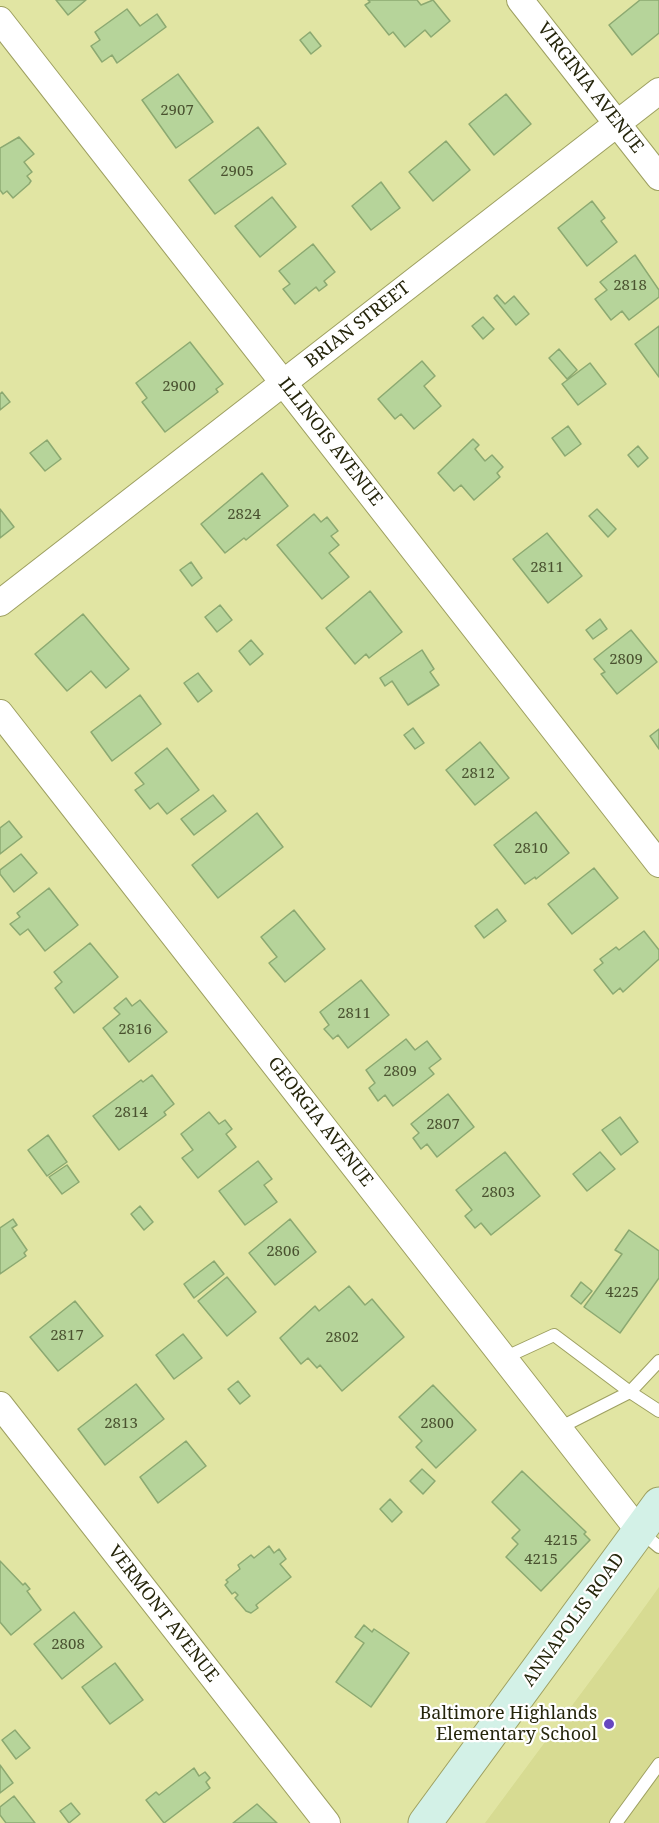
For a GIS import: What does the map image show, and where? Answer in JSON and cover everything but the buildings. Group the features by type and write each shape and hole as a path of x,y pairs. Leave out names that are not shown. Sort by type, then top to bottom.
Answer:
{"main road":[{"name":"ANNAPOLIS ROAD","path":"425,1823 649,1539 659,1504"}],"street":[{"name":"VIRGINIA AVENUE","path":"520,0 659,177"},
{"name":"ILLINOIS AVENUE","path":"0,20 659,864"},
{"name":"BRIAN STREET","path":"0,603 659,91"},
{"name":"GEORGIA AVENUE","path":"0,713 504,1358 649,1539"},
{"name":"VERMONT AVENUE","path":"0,1405 327,1823"}],"lane":[{"path":"504,1358 554,1335 659,1411"},
{"path":"559,1428 630,1392 659,1361"},
{"path":"616,1823 659,1764"}],"shaded area":[{"name":"Baltimore Highlands Elementary School","path":"659,1587 659,1823 485,1823 631,1626"}],"place":[{"name":"Baltimore Highlands Elementary School","path":"609,1724"}]}
